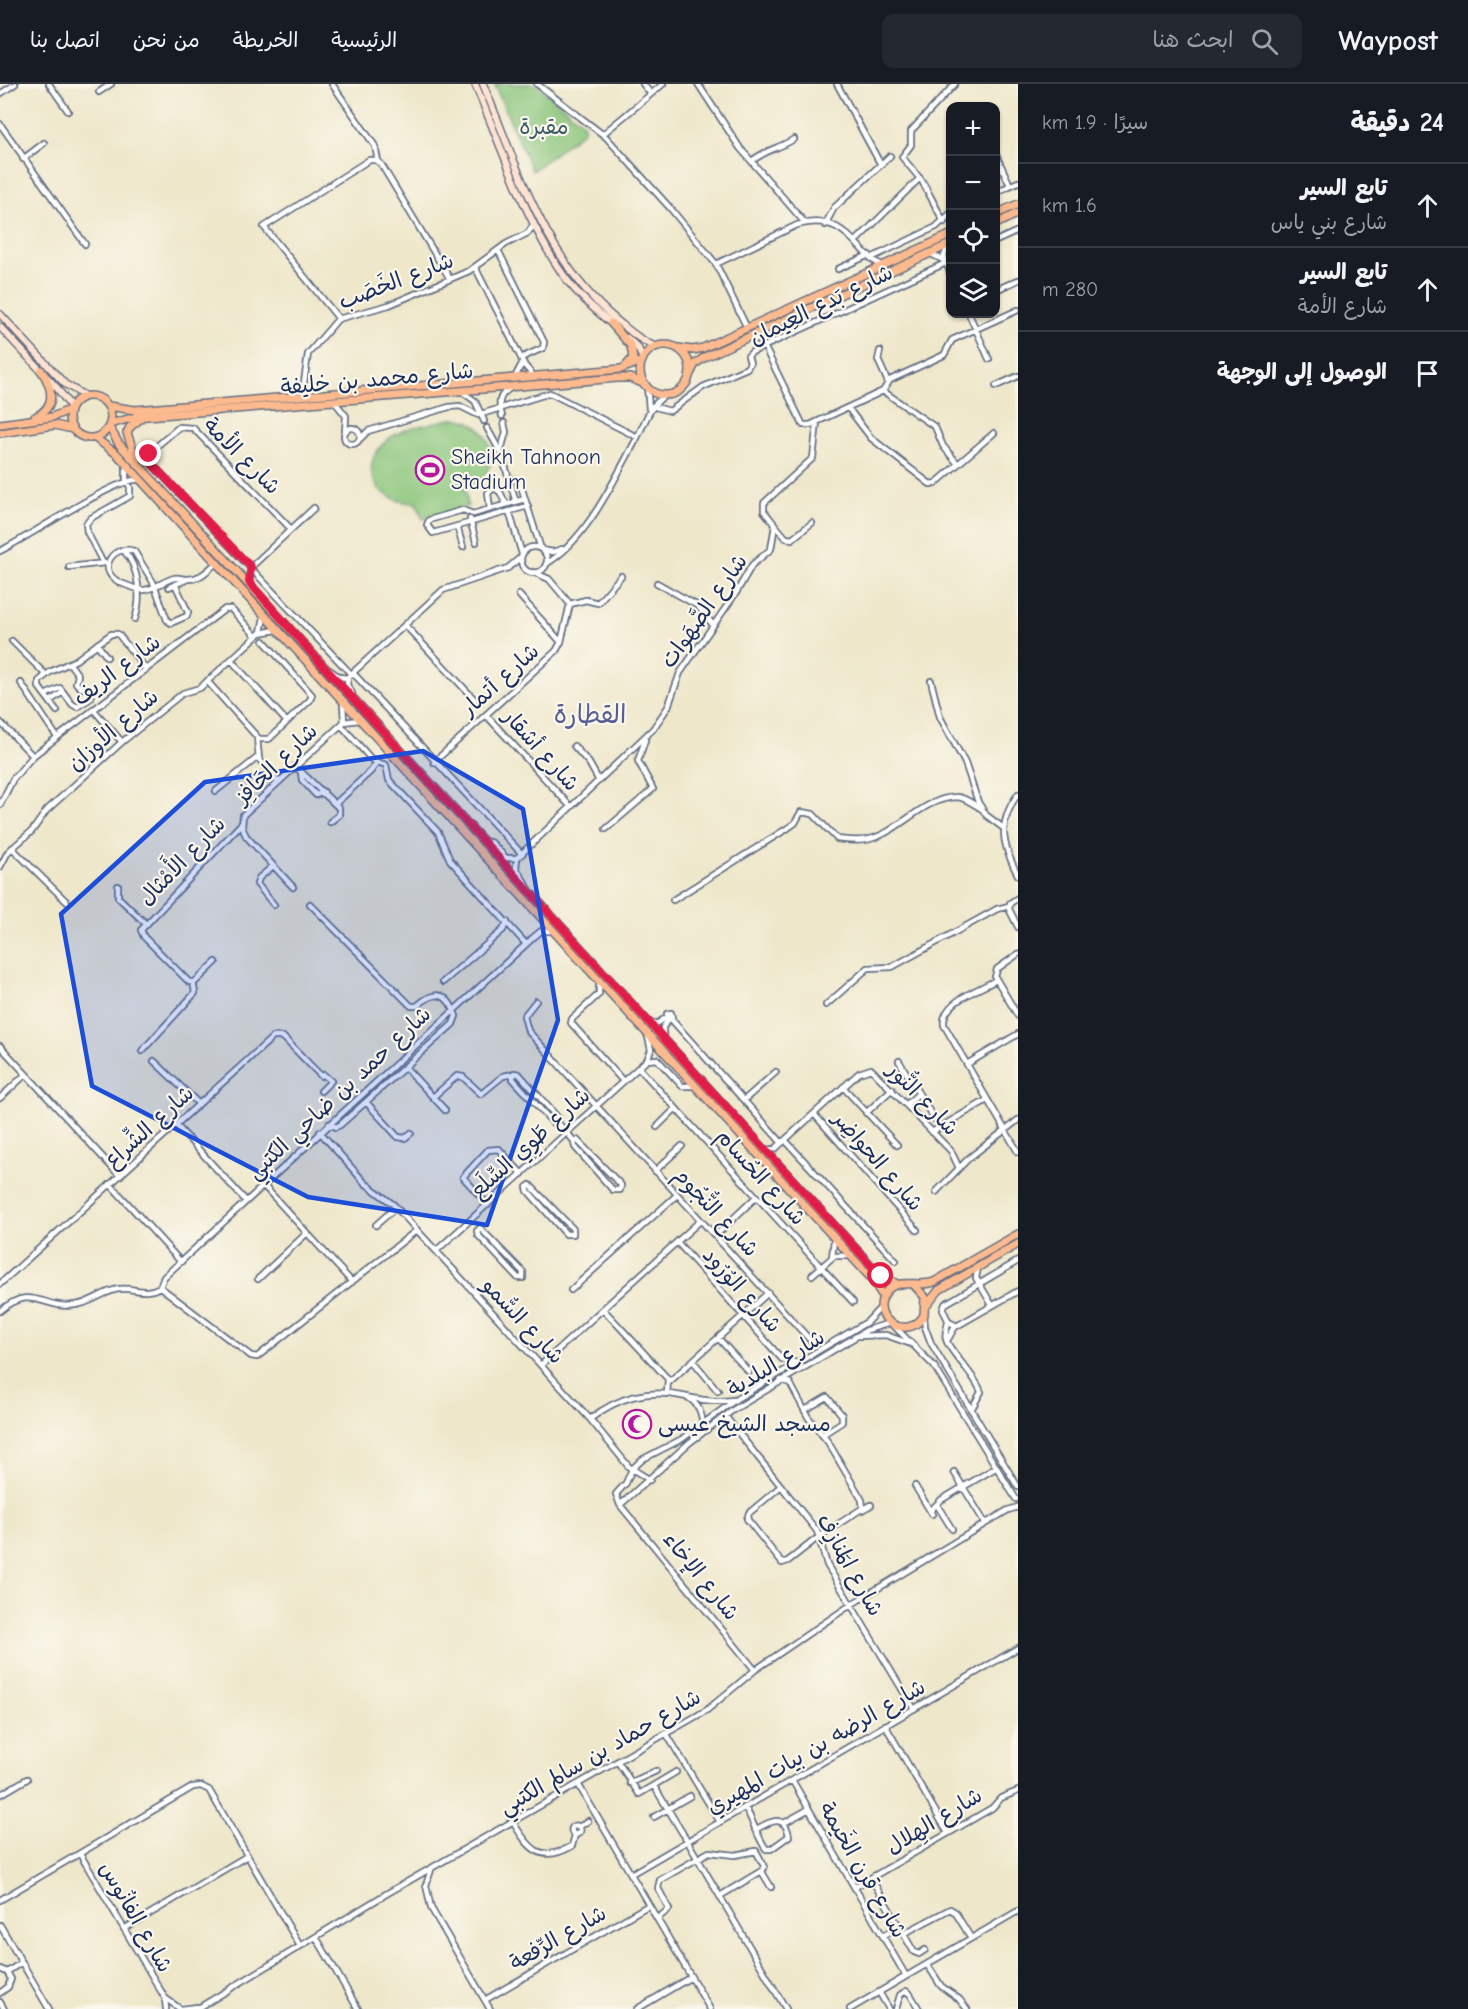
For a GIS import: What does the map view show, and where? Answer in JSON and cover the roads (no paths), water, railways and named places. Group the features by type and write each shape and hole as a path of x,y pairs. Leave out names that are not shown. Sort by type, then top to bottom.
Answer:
{"main road":[{"path":"475,84 540,236 573,287 638,348 642,360 641,373 646,385 659,394 682,388 700,360 946,247"},
{"path":"483,84 543,226 561,260 599,305 636,336 656,347"},
{"path":"1000,212 1018,204"},
{"path":"1000,222 1018,213"},
{"path":"642,360 656,347 667,345 698,350 946,237"},
{"path":"0,314 65,384 85,396 98,398 108,406 112,436 249,582 878,1273 897,1284 914,1285 934,1282 1018,1234"},
{"path":"611,323 634,352 632,361 621,369"},
{"path":"0,327 41,370 70,409 72,429"},
{"path":"678,348 688,359 690,374"},
{"name":"شارع محمد بن خليفة","path":"108,406 135,410 621,369 642,360"},
{"path":"29,420 44,413 51,403 48,384 41,370"},
{"name":"شارع محمد بن خليفة","path":"109,425 143,417 624,377 646,385"},
{"path":"0,424 52,417 70,409 85,396"},
{"path":"138,464 128,442 127,433 129,427 143,417"},
{"path":"0,433 55,425 72,429 80,436 95,438 109,446 648,1037 876,1283 883,1298"},
{"path":"95,438 109,425"},
{"path":"526,903 540,902"},
{"path":"669,1059 684,1071 689,1068"},
{"path":"897,1284 889,1288 881,1307 891,1324 903,1328 914,1326 934,1294 1018,1244"},
{"path":"914,1285 925,1297 925,1311"}],"street":[{"path":"0,94 15,84"},
{"path":"49,84 68,111"},
{"path":"99,92 111,84"},
{"path":"332,84 376,148 378,161 450,279"},
{"path":"537,84 582,121 603,134 671,209 716,264 747,328"},
{"path":"643,84 651,94"},
{"path":"603,134 663,84"},
{"path":"698,84 752,161 805,223"},
{"path":"837,84 881,165"},
{"path":"944,222 920,178 902,160 902,154 910,145 909,134 955,84"},
{"path":"0,124 86,244"},
{"path":"752,161 766,150 784,146 794,139"},
{"path":"23,159 44,142"},
{"path":"825,225 834,208 890,156"},
{"path":"996,156 1010,185"},
{"path":"339,319 265,225 354,168 369,160 378,161"},
{"path":"856,240 920,178"},
{"path":"1000,190 1018,182"},
{"path":"838,269 870,257 946,220"},
{"name":"شارع الخَصَب","path":"304,383 308,354 339,319 388,306 475,267 498,250 528,233 534,223"},
{"path":"716,264 805,223 841,229 856,240 870,257 886,265"},
{"path":"1000,239 1018,231"},
{"path":"528,233 540,236"},
{"path":"498,250 544,342 543,348 522,360 515,378"},
{"path":"931,254 946,262"},
{"path":"870,257 870,272"},
{"name":"شارع بَدع العِيمان","path":"652,406 670,411 703,387 747,368 750,363 749,354 946,262"},
{"path":"475,267 522,360 534,376"},
{"path":"1000,288 1018,280"},
{"path":"749,336 757,338 764,346 801,423 806,426 883,391 888,382 941,357 947,345 976,328 1018,310"},
{"path":"971,318 989,359"},
{"path":"764,346 763,337 767,328"},
{"path":"880,351 878,360 888,382"},
{"path":"996,386 1018,376"},
{"path":"646,385 650,399 649,412"},
{"path":"345,432 357,429 368,431 453,406 463,407 474,414 482,414 499,405 505,392 513,387"},
{"path":"458,390 490,409 499,405 554,394 637,437"},
{"path":"883,391 935,427 943,446 958,464"},
{"path":"533,572 541,570 595,513 652,406 666,394"},
{"path":"355,399 349,406 344,438 349,443 355,444 368,431"},
{"path":"334,401 357,429 360,439"},
{"path":"476,402 484,421"},
{"path":"499,405 502,416"},
{"path":"848,408 871,438 927,483 936,483 994,433"},
{"path":"812,523 797,538 786,538 764,511 764,503 813,458 818,422"},
{"path":"501,453 504,423"},
{"name":"شارع الأمة","path":"291,529 193,428 179,427 151,450 148,457 150,462 522,854"},
{"path":"487,428 501,453 516,502"},
{"path":"492,440 504,437"},
{"path":"126,465 126,480 131,489 129,497 94,516 86,524 87,532 105,563 107,571 111,578 140,590 155,587 176,578 188,579"},
{"path":"0,551 38,531 67,509 94,498 126,480 138,480"},
{"path":"510,481 519,481 541,549 546,556 551,581 570,604 586,600 598,603 621,576"},
{"path":"490,509 488,493 494,488 500,492 506,504"},
{"path":"525,499 473,514 463,510 429,520 427,524 429,531 433,533 528,506"},
{"path":"249,582 251,567 314,508"},
{"path":"468,511 477,542"},
{"path":"509,511 526,570"},
{"name":"شارع الصَّهَوات","path":"518,858 646,738 666,712 678,676 736,593 752,565 771,549 775,525"},
{"path":"457,526 463,547"},
{"path":"326,669 342,678 351,675 448,588 508,568 530,547 553,552 565,547"},
{"path":"69,567 105,563 112,557 130,549 136,554 155,587 167,620 172,623 186,616 188,612 176,584"},
{"path":"124,551 132,563 140,590 135,619"},
{"path":"169,587 199,577 215,564"},
{"path":"508,568 533,572 551,581"},
{"path":"657,583 698,606 713,625"},
{"path":"519,595 561,642"},
{"name":"شارع أتمار","path":"434,762 556,651 561,642 570,604"},
{"name":"شارع الريف","path":"0,798 17,772 33,756 225,609 231,609 258,634"},
{"path":"258,634 264,617"},
{"path":"405,625 475,699"},
{"path":"258,634 276,630"},
{"path":"57,711 38,684 46,675 70,664 111,634 118,634 146,669"},
{"name":"شارع الأوزان","path":"0,867 12,848 32,831 47,810 122,742 180,695 198,689 258,634"},
{"path":"12,641 46,675"},
{"path":"207,681 257,736 265,740 287,722 312,695 264,641"},
{"path":"97,644 106,657"},
{"path":"231,660 287,722"},
{"path":"45,695 57,688 75,706 92,696 89,688 81,688 76,683 78,675 70,664"},
{"path":"351,675 347,685 356,702"},
{"path":"931,681 940,717 961,755 982,809 991,820 1002,827"},
{"path":"21,683 57,737"},
{"path":"50,701 63,692"},
{"name":"شارع الحَافِز","path":"342,723 343,703"},
{"path":"93,709 122,742"},
{"name":"شارع أشقار","path":"486,715 571,807"},
{"name":"شارع الحَافِز","path":"293,887 246,836 242,823 245,812 342,723 359,720"},
{"path":"0,722 33,756"},
{"path":"342,723 377,762 386,765 389,780 438,832 450,860 526,944"},
{"path":"257,736 258,757 277,781"},
{"path":"606,829 653,789 638,760 646,738"},
{"path":"574,746 589,763 599,781"},
{"path":"216,791 258,757"},
{"path":"335,804 371,771 377,762"},
{"path":"295,766 301,773 302,780 316,795 324,792 335,804 340,813 330,822"},
{"name":"شارع الريف","path":"0,805 5,792"},
{"path":"1018,794 1002,827 1005,850 1018,875"},
{"path":"673,900 788,828 795,823 801,812 813,814 837,839 867,840 880,836 925,806 955,797 963,798 982,809"},
{"name":"شارع الأَمْثال","path":"193,982 188,981 144,937 141,930 145,923 242,823"},
{"path":"484,841 492,843 506,858 518,858 516,868 529,889"},
{"path":"12,848 67,902"},
{"path":"273,866 260,878 257,885 274,905"},
{"name":"شارع الأَمْثال","path":"118,886 116,892 118,898 145,923"},
{"path":"826,1005 868,968 892,967 997,909 1009,906 1018,898"},
{"path":"310,904 411,1006 417,1006 435,994 443,997 456,1016 454,1023 339,1126 329,1124"},
{"path":"1009,906 1018,927"},
{"path":"541,920 541,931 551,931"},
{"path":"443,982 502,930 507,922"},
{"path":"502,930 513,930"},
{"name":"شارع حمد بن ضاحي الكتبي","path":"160,1287 162,1281 181,1262 263,1185 541,931"},
{"path":"1018,954 997,969 996,980 1018,1016"},
{"path":"142,1051 195,993 193,982 216,962"},
{"path":"996,980 950,1007 944,1015 946,1030 1018,1152"},
{"path":"599,982 598,994 572,1019 571,1023 623,1081"},
{"name":"شارع النُّجُوم","path":"536,1001 524,1016 526,1029 811,1341"},
{"path":"649,1024 669,1018"},
{"path":"664,1040 663,1027 669,1018"},
{"path":"669,1018 897,1262"},
{"path":"967,1064 1018,1034"},
{"name":"شارع الشِّراع","path":"0,1284 275,1036 285,1038 331,1081 321,1091"},
{"path":"648,1037 651,1047 647,1060 657,1059 682,1086 694,1086"},
{"path":"0,1046 120,1176"},
{"name":"شارع طَوِي السِّلَع","path":"436,1251 647,1060"},
{"path":"154,1061 199,1104"},
{"path":"899,1062 934,1119"},
{"path":"405,1067 445,1110"},
{"name":"شارع الحُسام","path":"639,1068 852,1302"},
{"name":"شارع النُّور","path":"775,1149 863,1070 871,1069 951,1151 959,1168"},
{"path":"744,1100 776,1072"},
{"path":"0,1098 26,1074"},
{"path":"433,1097 459,1076 478,1094 484,1093 503,1076 513,1074 512,1078 553,1123 558,1123 575,1142 575,1147 613,1190 620,1190 621,1185 581,1142 575,1142"},
{"path":"843,1087 897,1145"},
{"path":"866,1113 892,1089"},
{"path":"907,1104 918,1094"},
{"path":"932,1132 987,1100"},
{"path":"366,1102 398,1137 405,1138 411,1133"},
{"path":"657,1127 676,1108"},
{"name":"شارع الحواضِر","path":"814,1114 916,1230"},
{"name":"شارع النُّور","path":"936,1192 1004,1128 1018,1120"},
{"path":"176,1125 246,1201"},
{"name":"شارع السُّمو","path":"320,1132 365,1183 396,1207 542,1365 625,1458 632,1469 650,1480"},
{"path":"655,1171 682,1146"},
{"path":"488,1205 464,1181 463,1175 488,1150 499,1149 521,1175 528,1191 566,1234 573,1234 573,1229 534,1186 527,1186"},
{"path":"765,1150 775,1149 774,1160"},
{"path":"110,1184 181,1262"},
{"path":"263,1185 352,1282"},
{"path":"572,1290 677,1195"},
{"path":"715,1236 756,1197"},
{"path":"376,1225 396,1207"},
{"path":"470,1220 478,1230 478,1235 517,1278 523,1278 523,1272 484,1230 478,1230"},
{"path":"542,1365 700,1221"},
{"path":"0,1311 15,1300 26,1297 73,1306 117,1290 144,1293 160,1287 248,1353 257,1357 417,1230"},
{"path":"258,1279 308,1233"},
{"name":"شارع الحُسام","path":"832,1257 835,1248 834,1238"},
{"name":"شارع الوُرُود","path":"677,1242 782,1359 797,1363"},
{"path":"812,1275 832,1257 851,1256"},
{"path":"957,1326 948,1320 943,1310 945,1304 977,1281 1018,1261"},
{"path":"977,1281 980,1266"},
{"path":"962,1276 977,1281 992,1305"},
{"path":"162,1281 166,1292"},
{"path":"953,1349 948,1335 957,1326 1018,1291"},
{"path":"667,1394 669,1382 768,1293"},
{"name":"شارع البلدية","path":"881,1307 867,1322 738,1398 682,1439 639,1462 632,1469 626,1484 616,1494 620,1505 704,1431 733,1410 856,1336 874,1327 891,1324"},
{"path":"603,1309 669,1382"},
{"path":"925,1311 929,1339 1018,1487"},
{"path":"948,1320 946,1338 981,1389 981,1396 971,1410"},
{"path":"891,1324 918,1347 950,1388 1017,1501"},
{"path":"856,1336 886,1335 918,1347"},
{"path":"719,1339 749,1372"},
{"name":"شارع الوُرُود","path":"780,1373 782,1359"},
{"path":"693,1361 718,1390"},
{"path":"792,1374 790,1383 862,1500 862,1510"},
{"path":"781,1380 790,1383"},
{"path":"590,1419 625,1398 648,1394 667,1394 712,1401 738,1398"},
{"path":"805,1410 828,1397 843,1415 842,1422 822,1435"},
{"path":"688,1398 698,1407 704,1431"},
{"path":"966,1401 976,1401"},
{"path":"729,1404 733,1410"},
{"name":"شارع المَنازِف","path":"725,1416 820,1536 827,1565 914,1709"},
{"path":"625,1458 639,1462"},
{"path":"915,1486 931,1512 936,1505 998,1467"},
{"path":"954,1472 985,1523"},
{"path":"781,1486 749,1513 748,1524 782,1563 788,1561 820,1536 871,1505"},
{"name":"شارع حماد بن سالم الكتبي","path":"172,2009 197,2008 707,1710 755,1670 852,1604 1008,1510 1017,1501"},
{"name":"شارع الإخاء","path":"620,1505 755,1670"},
{"path":"936,1505 952,1529"},
{"name":"شارع الرضه بن بيات المهيري","path":"631,1874 685,1837 720,1822 1018,1648"},
{"path":"885,1725 948,1833"},
{"path":"666,1733 720,1822"},
{"path":"618,1762 639,1794 676,1772"},
{"path":"630,1783 656,1771"},
{"path":"646,1777 685,1837 786,2009"},
{"path":"0,1795 27,1779"},
{"name":"شارع قرن الخَيمة","path":"792,1780 906,1976"},
{"path":"578,1784 592,1818 631,1874 710,2009"},
{"path":"0,1900 193,1787 201,1786 209,1790 300,1946"},
{"name":"شارع الهِلال","path":"855,1887 992,1808 1013,1791 1018,1791"},
{"path":"654,1817 690,1796"},
{"path":"745,1807 764,1847 771,1849 789,1838 784,1823"},
{"path":"755,1830 775,1820 784,1823 809,1809"},
{"path":"513,1822 527,1845 549,1855 557,1854 572,1846 575,1835 572,1829 592,1818"},
{"path":"657,1919 669,1910 657,1888 659,1881 697,1858 712,1852 735,1855 753,1850 764,1866 762,1872 720,1896"},
{"name":"شارع الفانُوس","path":"80,1854 165,1998 166,2009"},
{"path":"124,1929 248,1856"},
{"path":"432,1869 426,1885 429,1904 490,2009"},
{"path":"762,1872 771,1887"},
{"path":"871,1878 915,1953 925,1950"},
{"name":"شارع الرِّفعة","path":"485,2000 649,1905"},
{"path":"903,1934 950,1909 955,1912 971,1938"},
{"path":"850,2009 1018,1911"},
{"path":"0,1925 50,2009"},
{"path":"883,1936 899,1926"},
{"path":"316,1937 358,2009"},
{"path":"7,1972 22,1962"},
{"path":"927,1964 941,1986 965,2007"},
{"path":"0,1969 7,1972"},
{"path":"0,1993 10,1983 7,1972"},
{"path":"637,2009 691,1977"},
{"path":"896,2009 900,1995 906,1991 920,2009"},
{"path":"879,1992 889,2009"},
{"name":"شارع الفانُوس","path":"165,1998 180,2008"},
{"path":"0,2002 4,2009"},
{"path":"958,2008 965,2007"}],"place":[{"name":"Sheikh Tahnoon Stadium","path":"430,470"},
{"name":"مسجد الشيخ عيسى","path":"637,1424"}],"district":[{"name":"القطارة","path":"590,715"}],"park label":[{"name":"مقبرة","path":"544,127"}]}
